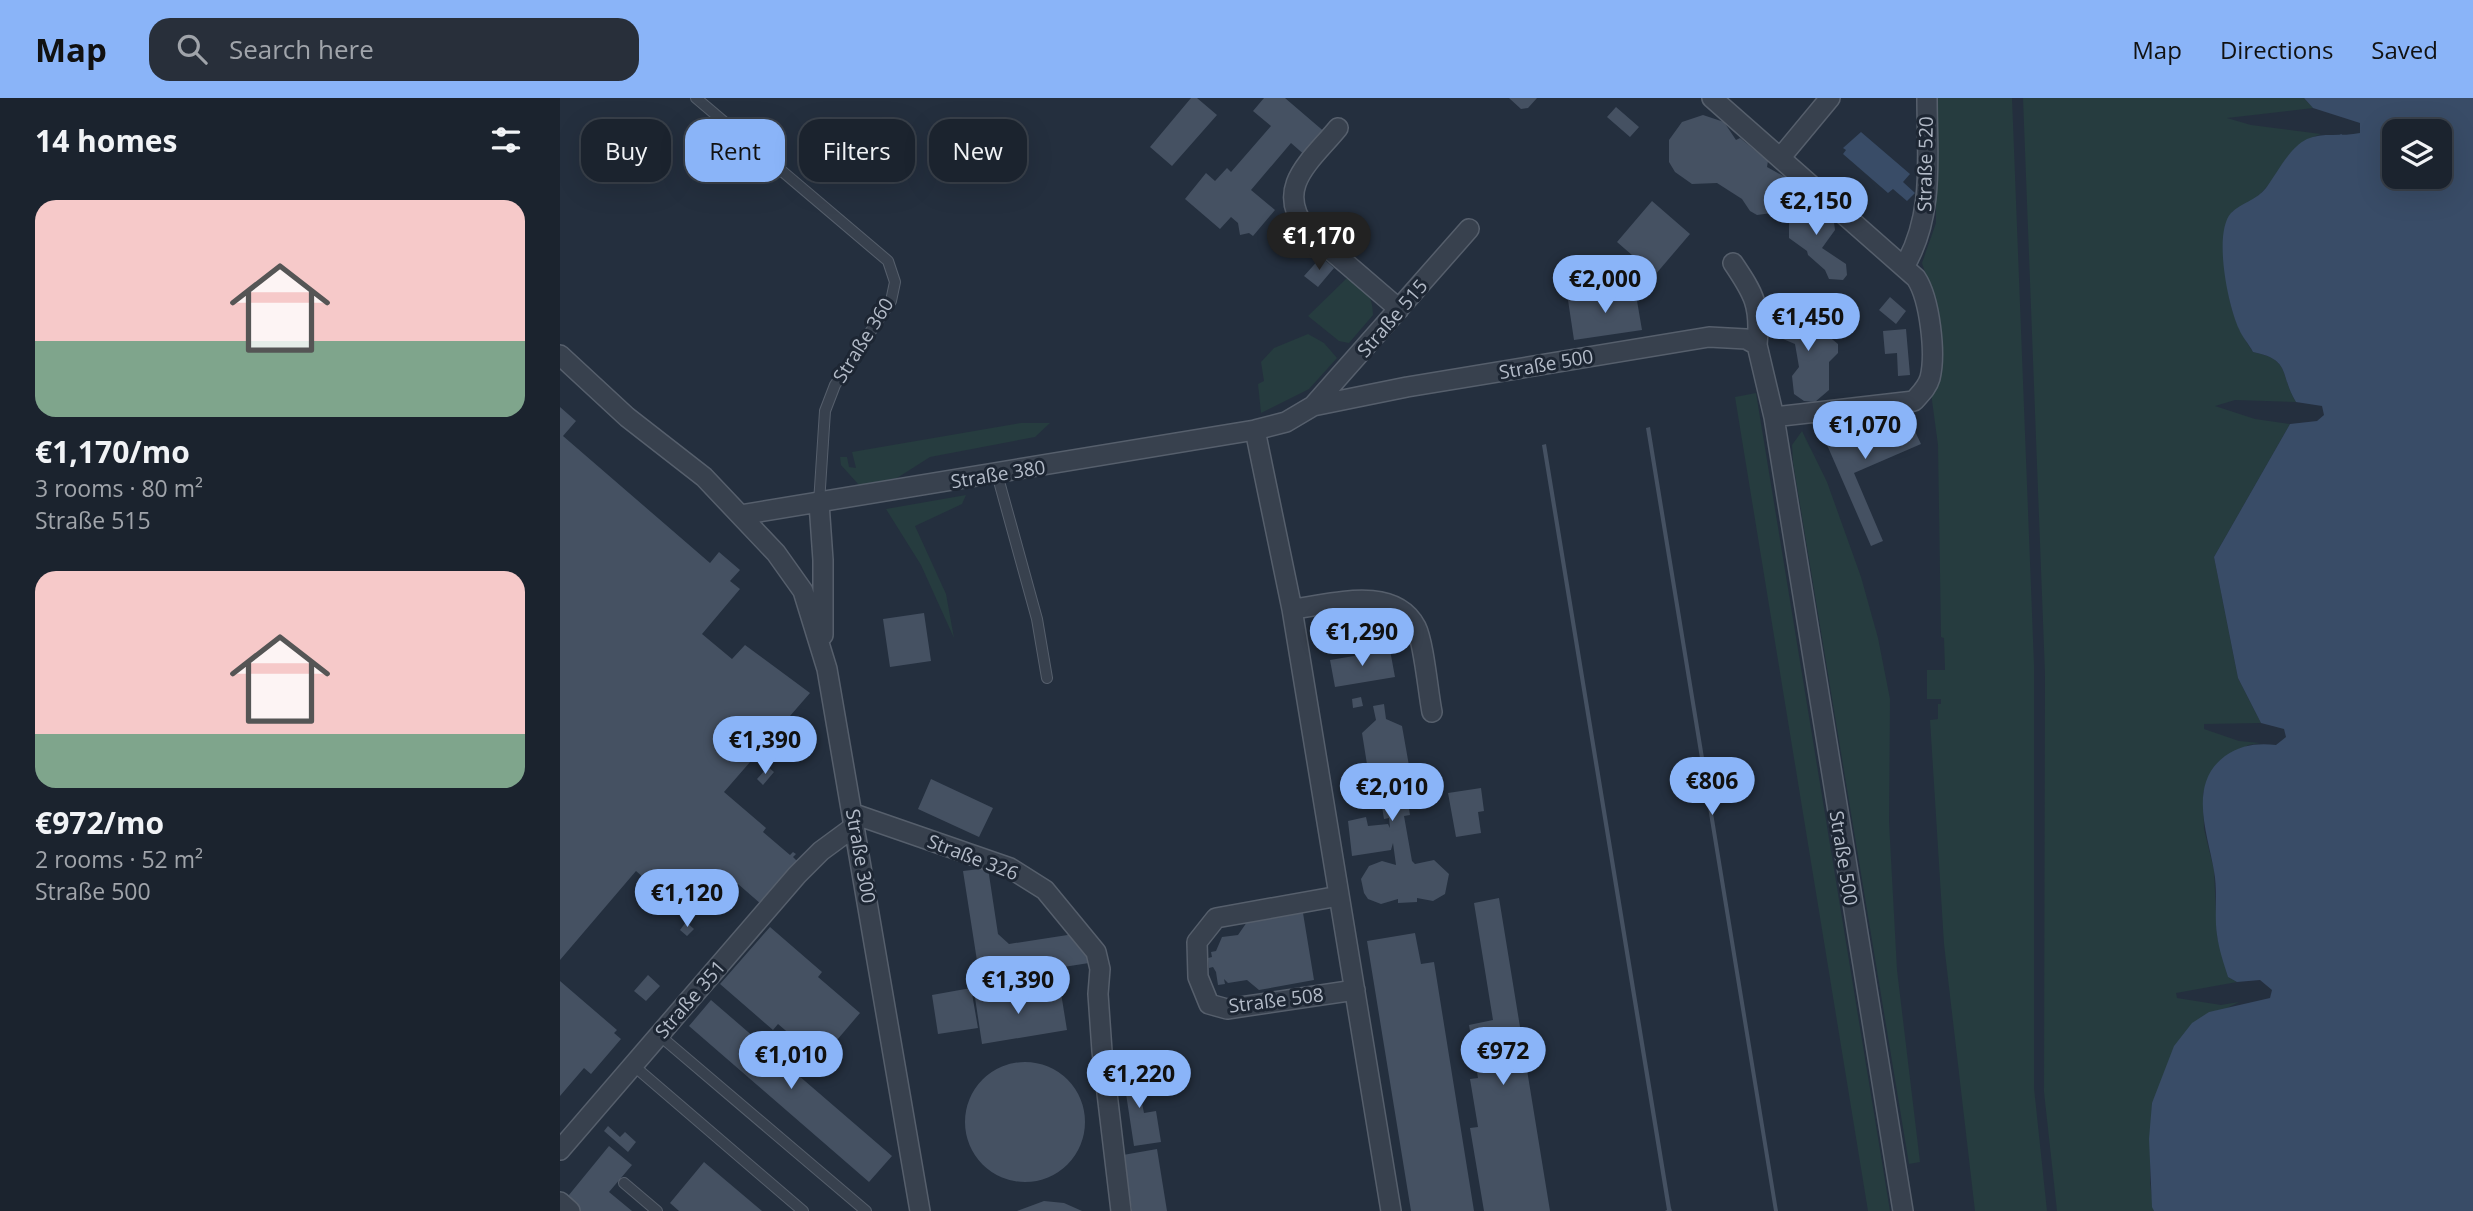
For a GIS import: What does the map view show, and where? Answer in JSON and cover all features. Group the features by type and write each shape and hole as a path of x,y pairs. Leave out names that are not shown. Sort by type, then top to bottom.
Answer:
{"street":[{"path":"1712,98 1904,267 1922,287 1928,306 1931,374 1926,387 1914,401 1774,417"},
{"path":"1781,157 1830,98"},
{"name":"Straße 520","path":"1904,267 1922,232 1926,209 1927,98"},
{"path":"1338,128 1300,173 1292,195 1295,215 1306,229 1399,309"},
{"name":"Straße 515","path":"1313,405 1469,229"},
{"path":"1733,262 1748,286 1760,316 1757,345"},
{"name":"Straße 500","path":"1255,430 1286,422 1313,405 1407,387 1709,337 1746,339 1757,345 1774,417 1903,1211"},
{"name":"Straße 300","path":"560,355 627,417 704,477 776,554 803,592 823,650 855,820 920,1211"},
{"name":"Straße 380","path":"740,515 1255,430"},
{"path":"1255,430 1292,609 1391,1211"},
{"path":"818,503 823,560 823,650"},
{"path":"1292,609 1375,599 1400,608 1416,628 1432,712"},
{"name":"Straße 351","path":"560,1150 797,875 855,820"},
{"name":"Straße 326","path":"855,820 1010,868 1045,890 1096,952 1100,970 1098,994 1102,1051 1121,1211"},
{"name":"Straße 508","path":"1339,895 1216,918 1197,942 1198,976 1209,1004 1227,1009 1355,990"},
{"path":"560,1202 570,1211"}],"lane":[{"name":"Straße 360","path":"696,98 888,261 895,282 891,301 835,385 825,411 818,503"},
{"path":"997,474 1037,620 1047,678"},
{"path":"659,1035 866,1211"},
{"path":"634,1066 803,1211"},
{"path":"624,1183 657,1211"}],"green space":[{"path":"1936,98 2012,98 2034,665 2034,1088 2047,1211 1975,1211 1944,944 1930,720 1938,719 1938,704 1941,704 1941,699 1927,699 1927,670 1945,670 1944,638 1941,637 1938,445 1931,393 1935,302 1922,263 1936,223"},
{"path":"2023,98 2304,98 2313,108 2227,118 2251,125 2321,134 2295,150 2257,197 2232,212 2227,268 2230,300 2235,317 2253,352 2274,359 2279,364 2296,402 2235,400 2215,406 2255,419 2290,424 2214,557 2238,678 2261,723 2204,724 2204,729 2239,741 2260,743 2248,745 2203,792 2204,829 2214,870 2217,936 2228,977 2237,982 2176,993 2177,998 2221,1005 2239,1002 2221,1011 2209,1012 2152,1103 2150,1183 2154,1211 2057,1211 2044,1092 2045,674"},
{"path":"1347,278 1367,292 1373,315 1349,343 1339,341 1308,316"},
{"path":"1308,334 1324,343 1337,358 1309,389 1261,413 1258,384 1264,381 1261,362 1274,348"},
{"path":"1756,393 1890,1211 1868,1211 1735,397"},
{"path":"1021,423 1050,423 1035,437 930,457 897,478 859,485 841,465 840,457 847,457 849,467 856,468 852,452"},
{"path":"1802,431 1827,482 1861,577 1878,638 1890,699 1889,822 1897,970 1920,1162 1909,1164 1793,462 1792,445"},
{"path":"966,495 962,504 915,526 946,594 954,638 921,565 886,509"}],"water":[{"path":"2304,98 2473,98 2473,1211 2154,1211 2149,1139 2152,1103 2174,1046 2192,1023 2209,1012 2270,998 2272,990 2260,980 2237,982 2228,977 2217,935 2215,879 2205,826 2203,795 2213,767 2225,756 2249,746 2276,745 2286,737 2284,729 2261,723 2238,678 2214,557 2290,424 2317,421 2324,415 2322,406 2296,402 2279,364 2274,359 2253,352 2242,335 2227,287 2223,236 2231,213 2266,188 2289,154 2301,143 2319,136 2360,133 2360,123 2313,108"},
{"path":"1861,132 1910,174 1903,182 1915,193 1907,201 1893,189 1888,193 1843,154 1846,150 1843,148"}],"building":[{"path":"1191,98 1197,98 1217,115 1172,166 1150,147"},
{"path":"1264,98 1285,98 1327,134 1307,157 1291,143 1251,190 1275,210 1253,236 1249,233 1240,235 1238,223 1231,217 1220,229 1185,199 1206,173 1215,181 1227,168 1231,172 1271,126 1253,111"},
{"path":"1509,98 1537,98 1528,108 1521,109"},
{"path":"1616,107 1639,127 1630,137 1607,117"},
{"path":"1703,115 1724,122 1736,140 1740,138 1768,161 1767,167 1787,178 1790,193 1779,212 1757,215 1750,211 1742,199 1717,183 1692,184 1675,172 1669,162 1669,140 1682,122"},
{"path":"1652,201 1690,234 1655,275 1617,242"},
{"path":"1807,202 1822,204 1833,215 1835,230 1822,248 1846,264 1847,275 1843,280 1829,279 1825,270 1807,251 1789,238 1789,215"},
{"path":"1321,257 1334,268 1318,287 1304,276"},
{"path":"1635,289 1642,330 1574,340 1568,300"},
{"path":"1890,297 1906,311 1896,324 1879,310"},
{"path":"1799,305 1810,310 1817,327 1838,344 1838,353 1829,362 1829,390 1815,402 1804,401 1794,394 1792,376 1799,367 1795,344 1783,339 1777,329 1782,311"},
{"path":"1906,329 1910,375 1898,376 1897,353 1885,354 1883,331"},
{"path":"560,407 576,421 563,436 710,563 719,552 740,570 730,581 740,589 702,634 732,659 745,645 810,693 724,792 766,828 763,832 790,855 793,852 796,854 793,857 797,861 761,904 738,884 725,899 713,889 689,917 636,871 560,960"},
{"path":"1882,421 1888,436 1912,425 1921,444 1854,473 1883,541 1871,546 1821,431 1841,422 1847,436"},
{"path":"1650,427 1778,1211 1774,1211 1646,428"},
{"path":"1546,444 1672,1211 1665,1211 1667,1210 1542,445"},
{"path":"924,613 931,661 890,667 883,619"},
{"path":"1390,650 1395,677 1335,687 1330,660"},
{"path":"1361,697 1363,706 1353,708 1352,699"},
{"path":"1384,704 1386,719 1402,726 1411,777 1398,784 1399,790 1406,789 1410,815 1404,816 1412,861 1415,864 1434,860 1449,874 1445,894 1433,901 1417,898 1417,902 1398,903 1398,899 1381,904 1368,899 1361,879 1369,866 1382,861 1396,865 1393,843 1391,850 1352,856 1348,821 1366,817 1368,826 1388,824 1390,828 1389,818 1384,819 1379,788 1370,783 1362,733 1376,720 1373,706"},
{"path":"768,767 774,772 763,785 757,779"},
{"path":"931,779 993,808 979,837 918,809"},
{"path":"1481,788 1484,811 1478,812 1481,833 1456,837 1448,793"},
{"path":"988,868 998,934 1009,944 1074,934 1087,950 1089,963 980,980 963,871"},
{"path":"1499,898 1550,1211 1484,1211 1470,1128 1478,1127 1470,1079 1478,1078 1469,1025 1493,1020 1474,903"},
{"path":"1303,913 1314,980 1259,990 1247,980 1228,983 1224,979 1225,984 1218,985 1216,972 1213,967 1209,968 1208,958 1212,957 1211,952 1216,951 1222,937 1238,935 1247,922"},
{"path":"686,922 694,929 687,936 680,930"},
{"path":"770,927 822,972 818,977 860,1013 820,1060 778,1024 773,1030 720,984"},
{"path":"1415,933 1421,964 1434,962 1474,1211 1411,1211 1367,941"},
{"path":"648,975 660,986 646,1001 634,991"},
{"path":"560,981 617,1030 614,1033 621,1039 591,1074 584,1068 560,1096"},
{"path":"1001,987 1003,1002 1061,993 1067,1030 982,1044 974,991"},
{"path":"971,988 978,1028 938,1034 932,995"},
{"path":"711,1000 892,1156 869,1182 689,1026"},
{"path":"1133,1059 1144,1113 1156,1111 1161,1142 1134,1146 1121,1061"},
{"path":"1025,1062 1048,1067 1067,1080 1080,1099 1085,1122 1080,1145 1067,1164 1048,1177 1025,1182 1002,1177 983,1164 970,1145 965,1122 970,1099 983,1080 1002,1067"},
{"path":"608,1126 620,1137 625,1132 636,1142 628,1152 604,1131"},
{"path":"609,1146 632,1165 609,1192 632,1211 576,1211 564,1201"},
{"path":"1157,1149 1167,1211 1132,1211 1123,1155"},
{"path":"704,1162 762,1211 679,1211 670,1203"},
{"path":"1044,1201 1064,1203 1082,1211 1017,1211"}]}
